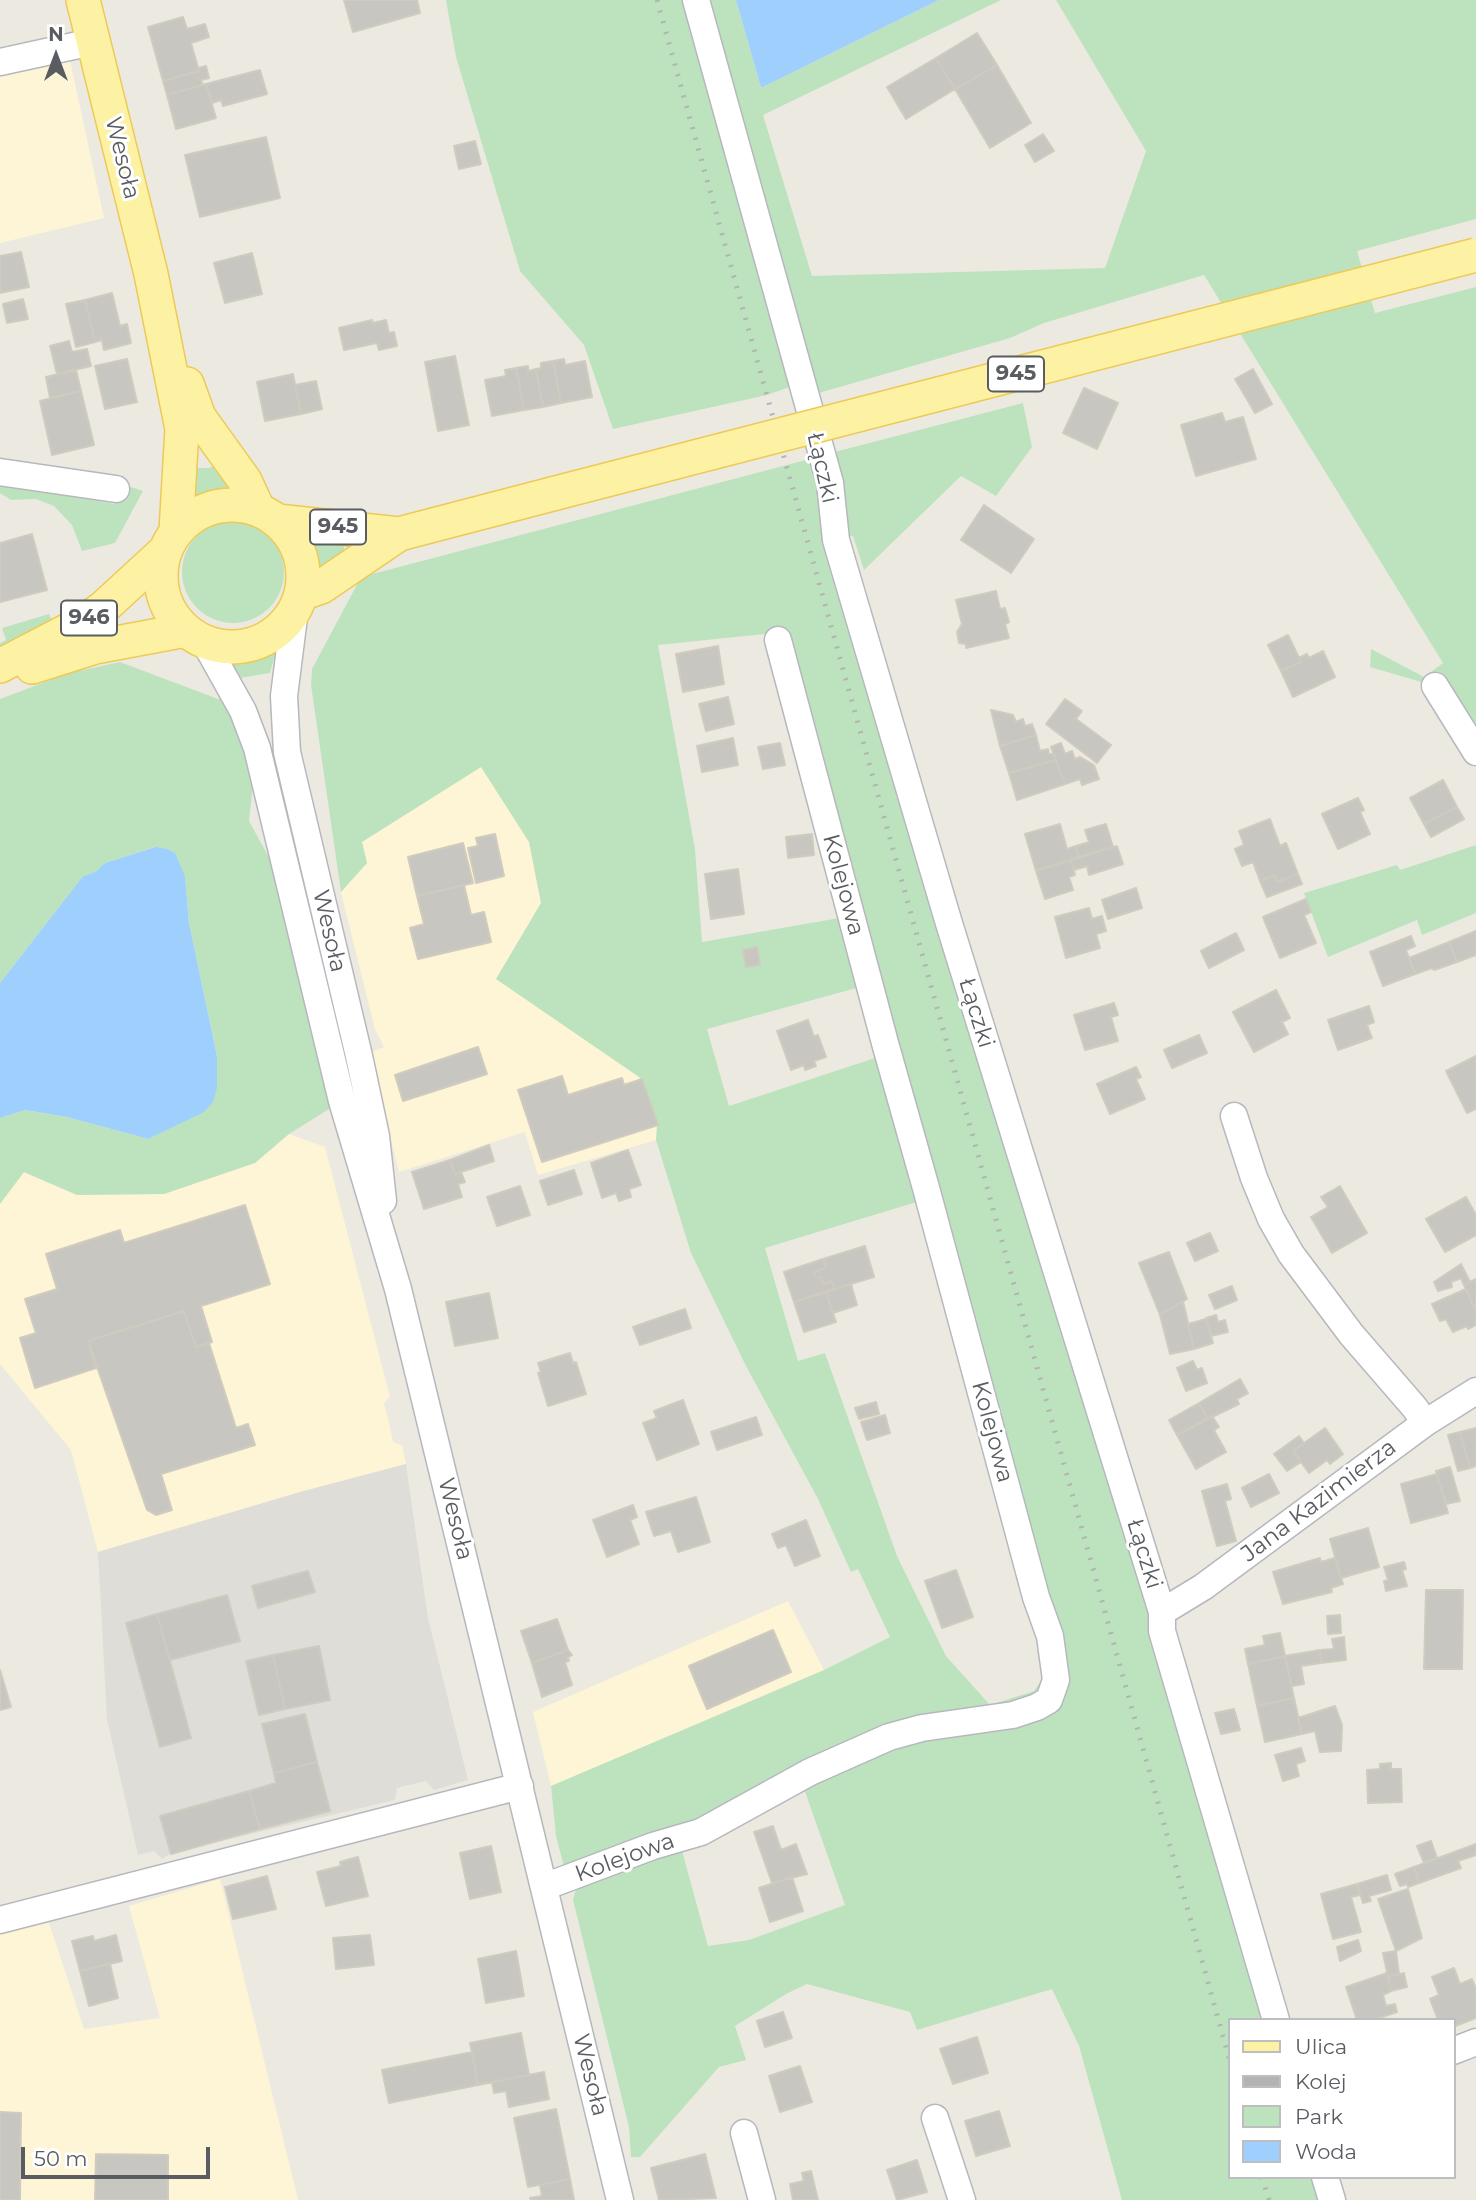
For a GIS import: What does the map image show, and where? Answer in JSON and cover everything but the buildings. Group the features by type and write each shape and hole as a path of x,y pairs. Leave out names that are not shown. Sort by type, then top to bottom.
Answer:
{"main road":[{"name":"Wesoła","path":"83,0 151,274 182,429 170,541"},
{"name":"945","path":"298,602 399,534 1476,255"},
{"name":"Wesoła","path":"151,274 199,417 267,515"},
{"path":"236,505 267,515 289,532 299,554 303,578 298,602 282,626 265,638 245,646 224,646 195,636 171,613 163,594 160,572 170,541 193,516 213,507 236,505"},
{"name":"945","path":"267,515 399,534"},
{"name":"946","path":"0,666 88,619 170,541"},
{"name":"946","path":"0,677 95,647 195,636"}],"street":[{"name":"Łączki","path":"696,0 830,483 836,540 948,920 1162,1612 1162,1631 1275,2018"},
{"path":"0,62 92,42"},
{"path":"0,471 116,489"},
{"name":"Wesoła","path":"298,602 284,696 287,752 376,1136 389,1252"},
{"name":"Wesoła","path":"195,636 243,710 257,748 342,1101 389,1252 620,2200"},
{"name":"Kolejowa","path":"544,1887 653,1846 701,1832 810,1772 889,1737 922,1728 1013,1715 1037,1707 1049,1700 1056,1680 1050,1636 1036,1597 778,640"},
{"path":"1435,686 1476,752"},
{"path":"1234,1116 1254,1178 1271,1219 1291,1254 1351,1334 1425,1423"},
{"name":"Jana Kazimierza","path":"1162,1612 1203,1587 1425,1423 1476,1391"},
{"path":"0,1920 520,1786"},
{"path":"1455,2050 1476,2042"},
{"path":"935,2118 961,2200"},
{"path":"744,2133 762,2200"},
{"path":"1326,2179 1332,2200"}],"shaded area":[{"path":"69,56 104,218 0,243 0,72"},
{"path":"481,767 529,842 541,903 496,979 642,1079 658,1125 656,1140 538,1175 525,1132 399,1172 369,1053 384,1047 375,1029 341,892 367,863 362,842"},
{"path":"289,1134 325,1147 390,1397 384,1403 393,1442 402,1446 406,1464 300,1492 98,1552 71,1450 0,1364 0,1204 23,1172 77,1195 164,1194 255,1163"},
{"path":"406,1464 428,1618 468,1780 434,1790 426,1781 397,1788 395,1800 171,1853 162,1859 154,1851 138,1855 107,1720 98,1552 300,1492"},
{"path":"788,1601 824,1670 551,1786 533,1712"},
{"path":"220,1879 298,2200 0,2200 0,1931 49,1923 84,2029 160,2018 129,1906"}],"green space":[{"path":"446,0 736,0 761,88 939,0 1001,0 763,115 812,276 1105,268 1146,151 1056,0 1476,0 1476,219 1357,251 1375,313 1476,287 1476,752 1435,686 1370,667 1371,649 1424,677 1443,663 1204,275 1044,323 1010,338 805,397 801,383 767,395 613,429 584,345 520,271 456,57"},
{"path":"1023,403 1032,447 996,496 961,476 864,570 853,536 845,537 827,454"},
{"path":"821,456 1278,2018 1228,2018 1228,2179 1326,2179 1331,2200 1122,2200 1079,2046 1052,1989 917,2030 910,2012 807,1984 735,2026 746,2060 719,2067 640,2157 631,2157 629,2127 573,1900 575,1892 583,1883 681,1847 708,1946 749,1940 845,1905 803,1786 567,1878 556,1836 551,1786 824,1670 890,1637 858,1569 851,1572 818,1499 746,1366 691,1253 656,1140 657,1125 642,1079 496,979 541,903 529,842 481,767 362,842 367,863 341,892 311,685 312,669 361,577","holes":["765,634 839,918 702,942 695,849 658,645","860,987 878,1057 729,1106 707,1029","920,1201 1044,1663 1044,1677 1034,1691 990,1705 946,1656 897,1556 825,1353 798,1361 765,1248"]},
{"path":"218,464 236,493 220,494 192,502 195,468 209,468"},
{"path":"0,484 115,504 128,486 143,491 115,543 82,551 72,525 54,506 36,499 11,500 0,493"},
{"path":"233,521 253,525 269,536 280,552 284,572 280,592 269,608 253,619 233,623 213,619 197,608 186,592 182,572 186,552 197,536 213,525"},
{"path":"307,540 343,540 345,558 314,573"},
{"path":"49,614 54,624 0,646 0,643 6,640 2,628"},
{"path":"279,640 270,673 240,678 224,652 249,652"},
{"path":"120,662 218,699 232,693 257,748 249,821 293,901 342,1101 289,1134 255,1163 164,1194 77,1195 24,1172 0,1204 0,1118 24,1110 67,1117 148,1139 170,1127 217,1056 189,923 185,876 154,847 105,863 95,872 83,876 0,983 0,699 69,673"},
{"path":"1476,845 1476,913 1422,935 1417,920 1328,957 1304,893 1397,865 1400,870"}],"water":[{"path":"736,0 939,0 761,88"},
{"path":"155,847 175,853 185,876 189,923 217,1056 217,1088 213,1102 204,1112 148,1139 67,1117 25,1110 0,1118 0,983 83,876 95,872 105,863"}],"railway":[{"path":"657,0 1228,2054"},
{"path":"1263,2179 1269,2200"}]}
